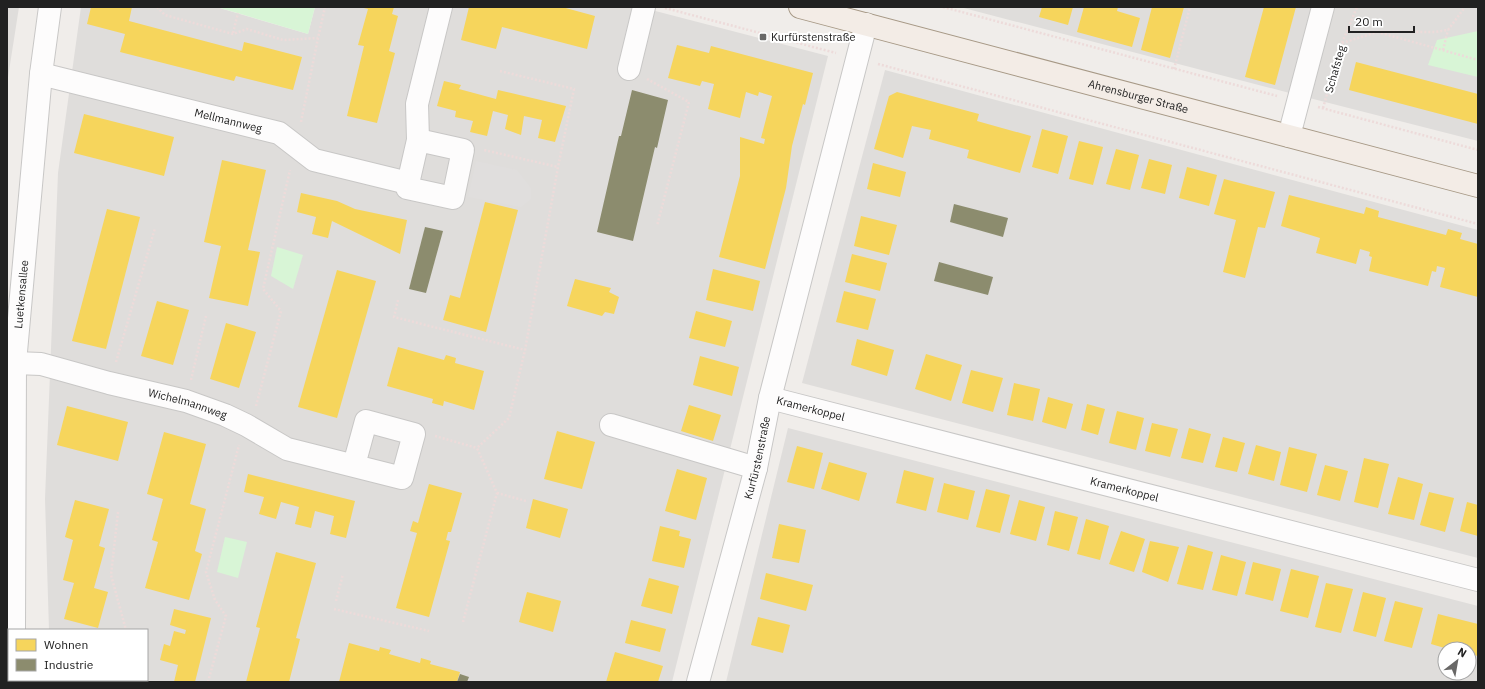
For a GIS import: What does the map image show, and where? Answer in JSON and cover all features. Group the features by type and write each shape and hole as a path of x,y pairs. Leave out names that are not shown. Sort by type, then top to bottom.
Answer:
{"main road":[{"name":"Ahrensburger Straße","path":"800,7 1478,186"}],"street":[{"name":"Luetkensallee","path":"14,629 15,363 41,74 50,7"},
{"path":"408,183 418,140 417,104 419,90 441,7"},
{"path":"629,69 644,7"},
{"path":"1289,136 1323,7"},
{"name":"Kurfürstenstraße","path":"698,682 756,468 770,398 866,24"},
{"name":"Mellmannweg","path":"41,74 279,133 314,160 408,183 407,188 452,198 463,150"},
{"path":"418,140 463,150"},
{"name":"Wichelmannweg","path":"15,363 41,364 109,384 186,401 225,415 246,425 287,449 402,478 414,434"},
{"name":"Kramerkoppel","path":"770,398 1478,580"},
{"path":"354,465 366,421 414,434"},
{"path":"610,425 756,468"}],"path":[{"path":"158,7 165,15 233,34 247,29 283,40 318,38"},
{"path":"208,682 226,616 215,600 206,572 240,444 246,425 258,403 281,312 263,289 296,147 325,7"},
{"path":"660,7 843,54"},
{"path":"943,7 1478,150"},
{"path":"1174,69 1190,7"},
{"name":"Schafsteg","path":"1323,108 1342,43 1357,7"},
{"path":"1443,50 1448,30 1465,7"},
{"path":"233,34 238,13"},
{"path":"1342,43 1377,32 1435,32 1448,30"},
{"path":"1377,32 1478,60"},
{"path":"872,62 1478,224"},
{"path":"629,69 689,102 657,226"},
{"path":"477,448 509,418 525,350 558,167 574,89 500,71"},
{"path":"463,150 483,150 558,167"},
{"path":"109,384 155,228"},
{"path":"398,300 394,317 525,350"},
{"path":"186,401 206,316"},
{"path":"414,434 430,434 477,448 497,493 463,622"},
{"path":"497,493 526,501"},
{"path":"118,512 111,575 126,629"},
{"path":"336,601 343,574"},
{"path":"334,609 430,631"}],"shaded area":[{"path":"7,7 19,7 7,84"},
{"path":"81,7 216,7 308,34 315,7 640,7 828,56 672,682 51,682 148,681 148,629 49,629 45,499 58,173"},
{"path":"960,7 1478,7 1478,141 1282,91"},
{"path":"885,70 1478,230 1478,558 802,383"},
{"path":"476,161 517,170 531,188 531,199 521,207 468,197"},
{"path":"788,428 1478,606 1478,682 726,682"}],"green space":[{"path":"217,7 315,7 308,34"},
{"path":"1478,31 1478,77 1428,65 1437,40"},
{"path":"277,247 303,255 293,289 271,276"},
{"path":"225,537 247,542 238,578 217,572"}],"building: Wohnen":[{"path":"91,7 132,7 129,21 242,51 244,42 302,57 293,90 236,76 234,81 120,52 125,34 87,24"},
{"path":"360,7 394,7 392,14 398,16 389,51 395,53 377,123 347,116 364,46 358,45 368,9"},
{"path":"469,7 562,7 595,16 587,49 502,27 496,49 461,40"},
{"path":"1042,7 1073,7 1068,25 1039,17"},
{"path":"1084,7 1118,7 1117,11 1140,18 1132,47 1077,32"},
{"path":"1152,7 1184,7 1170,58 1141,50"},
{"path":"1264,7 1296,7 1275,85 1245,77"},
{"path":"677,45 709,53 711,46 813,73 792,146 786,188 765,269 719,257 740,176 740,137 764,144 765,139 761,138 772,96 759,92 758,96 746,92 740,118 708,109 714,84 702,81 700,86 668,78"},
{"path":"1356,62 1478,94 1478,124 1349,90"},
{"path":"444,81 461,85 459,89 496,99 498,90 566,106 555,142 538,138 542,120 524,116 521,135 505,129 508,115 493,111 487,136 470,132 473,121 455,117 456,111 437,106"},
{"path":"897,92 979,114 977,121 1031,136 1020,173 967,158 969,150 929,139 931,130 912,126 903,158 874,149 889,96"},
{"path":"84,114 174,137 164,176 74,153"},
{"path":"1042,129 1068,136 1058,174 1032,167"},
{"path":"1079,141 1103,147 1093,185 1069,179"},
{"path":"1116,149 1139,155 1130,190 1106,184"},
{"path":"1149,159 1172,165 1165,194 1141,188"},
{"path":"222,160 266,170 248,250 260,252 248,306 209,298 221,246 204,242"},
{"path":"873,163 906,172 900,197 867,189"},
{"path":"1187,167 1217,175 1209,206 1179,198"},
{"path":"1224,179 1275,192 1265,228 1258,227 1245,278 1223,272 1236,220 1214,214"},
{"path":"301,193 337,201 355,209 407,220 400,254 332,221 328,238 312,234 316,217 297,212"},
{"path":"1289,195 1364,214 1366,207 1379,211 1378,217 1446,235 1448,229 1462,233 1460,239 1478,244 1478,297 1440,287 1445,268 1437,266 1436,272 1432,271 1428,286 1369,271 1372,257 1369,256 1370,252 1360,249 1356,264 1316,253 1320,238 1281,226"},
{"path":"485,202 518,210 486,332 443,320 450,295 460,298"},
{"path":"107,209 140,217 106,349 72,341"},
{"path":"861,216 897,225 889,255 854,246"},
{"path":"852,254 887,263 880,291 845,282"},
{"path":"713,269 760,281 753,311 706,300"},
{"path":"337,270 376,281 337,418 298,407"},
{"path":"575,279 611,288 609,292 619,297 614,314 605,312 602,316 567,306"},
{"path":"844,291 876,299 868,330 836,322"},
{"path":"157,301 189,310 173,365 141,356"},
{"path":"696,311 732,321 725,347 689,338"},
{"path":"226,323 256,332 239,388 210,379"},
{"path":"857,339 894,350 887,376 851,365"},
{"path":"398,347 444,360 446,355 456,358 455,363 484,371 474,410 444,401 443,406 432,403 433,399 387,386"},
{"path":"926,354 962,365 951,401 915,389"},
{"path":"700,356 739,367 732,396 693,385"},
{"path":"971,370 1003,378 993,412 962,403"},
{"path":"1014,383 1040,389 1033,421 1007,415"},
{"path":"1048,397 1073,404 1066,429 1042,422"},
{"path":"1087,404 1105,409 1098,435 1081,430"},
{"path":"689,405 721,415 713,441 681,431"},
{"path":"67,406 128,422 118,461 57,445"},
{"path":"1117,411 1144,418 1136,450 1109,443"},
{"path":"1152,423 1178,429 1170,457 1145,451"},
{"path":"1189,428 1211,434 1203,463 1181,458"},
{"path":"557,431 595,442 582,489 544,479"},
{"path":"164,432 206,444 190,504 206,509 195,551 202,554 189,600 145,588 158,542 152,540 163,499 147,494"},
{"path":"1223,437 1245,443 1237,472 1215,467"},
{"path":"1256,445 1281,452 1274,481 1248,474"},
{"path":"797,446 823,453 814,489 787,482"},
{"path":"1289,447 1317,454 1307,492 1280,485"},
{"path":"1364,458 1389,464 1378,508 1354,502"},
{"path":"829,462 867,473 859,501 821,489"},
{"path":"1325,465 1348,471 1340,501 1317,495"},
{"path":"677,469 707,478 696,520 665,511"},
{"path":"904,470 934,478 926,511 896,503"},
{"path":"248,474 355,501 346,538 330,534 334,516 315,511 311,528 295,524 299,507 281,502 276,519 259,514 264,497 244,492"},
{"path":"1398,477 1423,484 1414,520 1388,514"},
{"path":"944,483 975,491 968,520 937,512"},
{"path":"429,484 462,493 451,532 448,532 446,540 450,541 429,617 396,608 417,533 410,531 413,521 418,523"},
{"path":"986,489 1010,495 1000,533 976,527"},
{"path":"1429,492 1454,498 1445,532 1420,525"},
{"path":"533,499 568,509 560,538 526,528"},
{"path":"75,500 109,509 99,546 105,548 94,588 108,592 98,628 64,619 74,583 63,580 73,540 65,537"},
{"path":"1019,500 1045,507 1036,541 1010,534"},
{"path":"1467,502 1478,505 1478,536 1460,531"},
{"path":"1055,511 1078,517 1069,551 1047,545"},
{"path":"1086,519 1109,526 1100,560 1077,554"},
{"path":"779,524 806,530 799,563 772,558"},
{"path":"660,526 680,531 679,536 691,539 684,568 652,561"},
{"path":"1121,531 1145,539 1134,572 1109,564"},
{"path":"1150,541 1179,547 1168,582 1142,572"},
{"path":"1188,545 1213,552 1203,590 1177,584"},
{"path":"276,552 316,563 296,638 300,639 289,682 246,682 260,628 256,627"},
{"path":"1221,555 1246,562 1237,596 1212,590"},
{"path":"1253,562 1281,569 1273,601 1245,594"},
{"path":"1291,569 1319,576 1308,618 1280,611"},
{"path":"766,573 813,585 806,611 760,599"},
{"path":"649,578 679,586 672,614 641,606"},
{"path":"1326,583 1353,589 1341,633 1315,627"},
{"path":"527,592 561,601 553,632 519,622"},
{"path":"1363,592 1386,598 1376,637 1353,631"},
{"path":"1395,601 1423,608 1412,648 1384,641"},
{"path":"174,609 211,618 195,682 174,682 178,665 160,660 164,644 170,646 174,631 185,634 186,630 170,625"},
{"path":"1438,614 1478,624 1478,656 1477,641 1437,641 1437,646 1431,644"},
{"path":"758,617 790,625 783,653 751,645"},
{"path":"631,620 666,629 660,652 625,643"},
{"path":"349,643 379,651 380,647 391,650 389,654 420,663 421,658 431,661 430,664 460,672 457,682 339,682"},
{"path":"615,652 663,666 658,682 606,682"}],"building: Industrie":[{"path":"632,90 668,100 657,148 655,147 633,241 597,232 619,136 621,136"},
{"path":"954,204 1008,218 1003,237 950,222"},
{"path":"425,227 443,231 426,293 409,289"},
{"path":"939,262 993,277 988,295 934,281"},
{"path":"460,674 469,677 467,682 457,682"}],"place":[{"name":"Kurfürstenstraße","path":"763,37"}]}
